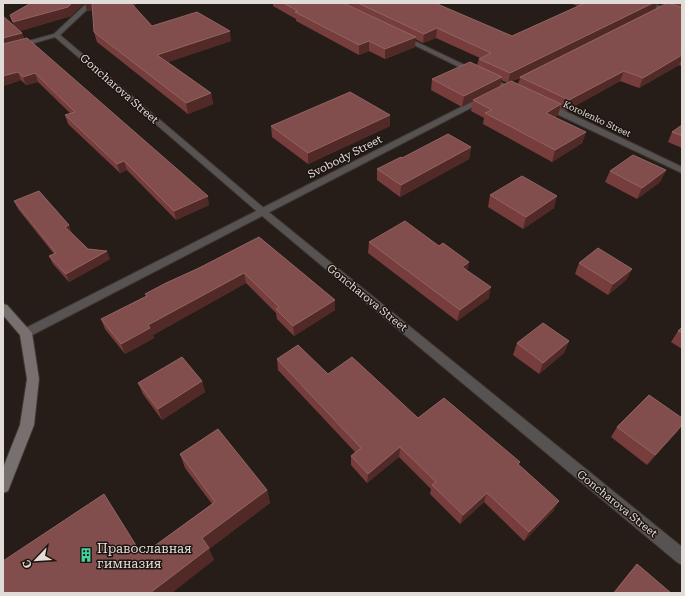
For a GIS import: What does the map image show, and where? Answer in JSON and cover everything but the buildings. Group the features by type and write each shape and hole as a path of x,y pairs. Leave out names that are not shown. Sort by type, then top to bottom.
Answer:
{"main road":[{"path":"3,308 26,333 33,379 28,426 3,486"}],"street":[{"path":"3,50 56,34 91,3"},
{"path":"645,3 682,15"},
{"path":"657,13 676,3"},
{"path":"394,33 511,86 522,94"},
{"name":"Goncharova Street","path":"56,34 263,212 682,557"},
{"name":"Svobody Street","path":"26,333 511,86"},
{"name":"Korolenko Street","path":"542,104 682,170"}],"place":[{"name":"Православная гимназия","path":"86,555"}]}
